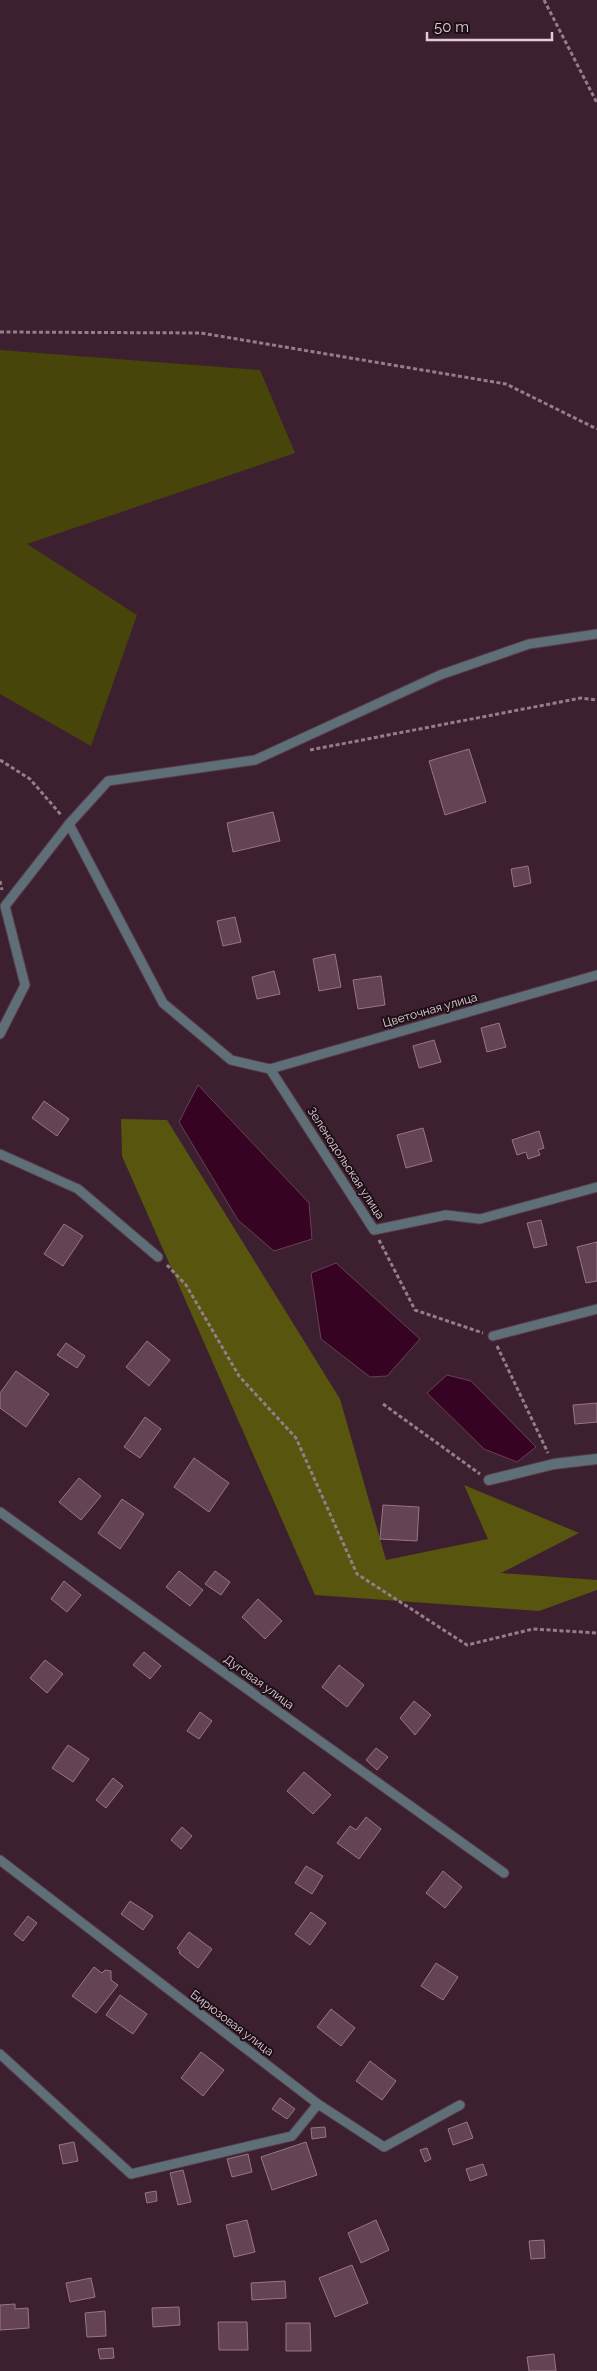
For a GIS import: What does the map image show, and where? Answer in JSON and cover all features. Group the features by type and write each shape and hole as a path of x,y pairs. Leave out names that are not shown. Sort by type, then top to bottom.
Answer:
{"street":[{"path":"489,1480 554,1464 597,1459"}],"lane":[{"path":"0,1034 25,985 5,906 68,824 108,781 255,760 440,675 529,644 597,634"},
{"path":"68,824 162,1003 231,1060 270,1069"},
{"name":"Цветочная улица","path":"270,1069 597,975"},
{"name":"Зеленодольская улица","path":"270,1069 374,1230 446,1215 480,1219 597,1187"},
{"path":"0,1154 78,1189 158,1257"},
{"path":"493,1336 597,1309"},
{"name":"Дуговая улица","path":"0,1512 504,1873"},
{"name":"Бирюзовая улица","path":"0,1860 318,2104 384,2147 460,2105"},
{"path":"0,2054 131,2174 292,2136 318,2104"}],"path":[{"path":"544,0 597,103"},
{"path":"0,332 201,333 506,384 597,428"},
{"path":"303,751 581,698 597,700"},
{"path":"0,760 30,779 68,824"},
{"path":"374,1230 415,1310 493,1336 554,1464"},
{"path":"158,1257 186,1285 239,1376 296,1438 357,1574 467,1645 533,1629 597,1633"},
{"path":"383,1404 489,1480"}],"shaded area":[{"path":"0,350 260,370 295,453 27,544 137,615 91,746 0,694"},
{"path":"198,1085 309,1203 312,1239 274,1251 238,1220 179,1122"},
{"path":"121,1119 167,1120 340,1399 386,1560 488,1539 464,1485 579,1533 501,1573 597,1580 597,1590 539,1611 315,1595 122,1156"},
{"path":"336,1263 420,1339 387,1376 370,1377 321,1339 311,1273"},
{"path":"447,1375 471,1381 536,1447 517,1462 484,1449 427,1393"}],"building":[{"path":"469,749 486,802 445,815 429,761"},
{"path":"273,812 280,841 233,852 227,823"},
{"path":"528,866 531,883 514,887 511,869"},
{"path":"235,917 241,942 223,946 217,921"},
{"path":"335,954 341,987 319,991 313,959"},
{"path":"274,971 280,994 257,999 252,977"},
{"path":"381,976 385,1005 358,1009 353,980"},
{"path":"499,1023 506,1047 487,1052 481,1028"},
{"path":"434,1040 441,1062 419,1068 413,1046"},
{"path":"44,1101 69,1119 57,1136 32,1118"},
{"path":"423,1128 432,1161 406,1168 397,1135"},
{"path":"539,1131 544,1148 538,1150 540,1155 528,1159 526,1152 517,1155 512,1140"},
{"path":"541,1220 547,1245 534,1248 527,1223"},
{"path":"64,1224 83,1236 63,1266 44,1254"},
{"path":"597,1242 597,1281 586,1283 577,1247"},
{"path":"147,1341 170,1360 149,1386 126,1367"},
{"path":"66,1343 85,1356 77,1368 57,1355"},
{"path":"16,1371 49,1394 26,1427 0,1408 0,1393"},
{"path":"597,1403 597,1422 575,1424 573,1405"},
{"path":"145,1417 161,1429 140,1458 124,1447"},
{"path":"194,1458 229,1483 209,1512 174,1487"},
{"path":"79,1478 101,1496 81,1520 59,1502"},
{"path":"122,1499 144,1514 120,1549 98,1533"},
{"path":"383,1505 419,1507 417,1541 380,1539"},
{"path":"179,1571 203,1590 190,1606 166,1587"},
{"path":"215,1571 230,1582 221,1595 205,1584"},
{"path":"64,1581 81,1595 67,1612 51,1599"},
{"path":"258,1599 282,1621 265,1639 242,1617"},
{"path":"144,1652 161,1666 150,1679 133,1665"},
{"path":"45,1660 63,1674 47,1693 30,1678"},
{"path":"339,1665 364,1685 347,1707 322,1687"},
{"path":"414,1701 431,1715 415,1735 400,1718"},
{"path":"200,1712 212,1721 199,1739 187,1731"},
{"path":"68,1745 89,1759 73,1782 52,1768"},
{"path":"376,1748 388,1757 377,1770 366,1760"},
{"path":"304,1772 331,1795 313,1814 287,1791"},
{"path":"113,1778 123,1786 106,1808 96,1800"},
{"path":"366,1817 381,1829 359,1859 337,1843 350,1826 356,1830"},
{"path":"182,1827 192,1836 181,1849 171,1840"},
{"path":"306,1866 323,1876 312,1894 295,1883"},
{"path":"443,1871 462,1887 445,1908 426,1893"},
{"path":"130,1901 153,1916 143,1930 121,1914"},
{"path":"311,1912 326,1923 310,1945 295,1934"},
{"path":"28,1916 37,1923 23,1941 14,1934"},
{"path":"189,1932 212,1949 198,1968 179,1953 180,1951 177,1948"},
{"path":"436,1963 458,1977 443,2000 421,1986"},
{"path":"94,1967 102,1973 105,1970 111,1971 111,1980 118,1985 96,2013 72,1996"},
{"path":"120,1995 147,2014 133,2034 106,2015"},
{"path":"331,2009 355,2028 341,2046 317,2027"},
{"path":"201,2052 224,2070 203,2096 181,2078"},
{"path":"370,2061 396,2081 382,2100 356,2081"},
{"path":"280,2098 295,2109 287,2119 272,2109"},
{"path":"467,2122 473,2138 453,2145 448,2129"},
{"path":"325,2127 326,2137 312,2139 311,2128"},
{"path":"74,2142 78,2161 63,2164 59,2145"},
{"path":"306,2142 317,2175 272,2190 261,2157"},
{"path":"427,2148 431,2159 425,2162 420,2150"},
{"path":"248,2154 252,2172 232,2177 227,2159"},
{"path":"483,2164 487,2175 470,2181 466,2169"},
{"path":"183,2170 191,2202 178,2205 170,2173"},
{"path":"156,2191 157,2201 147,2203 145,2193"},
{"path":"247,2220 255,2252 234,2257 226,2225"},
{"path":"376,2220 389,2250 361,2263 348,2233"},
{"path":"544,2240 545,2258 531,2259 529,2241"},
{"path":"352,2265 368,2303 335,2317 319,2278"},
{"path":"91,2278 95,2297 70,2302 66,2283"},
{"path":"285,2281 286,2298 252,2300 251,2283"},
{"path":"15,2304 15,2309 28,2308 29,2328 0,2330 0,2305"},
{"path":"179,2307 180,2325 153,2327 152,2308"},
{"path":"105,2311 106,2336 87,2337 85,2313"},
{"path":"218,2322 247,2322 248,2350 219,2350"},
{"path":"286,2323 310,2323 311,2351 286,2351"},
{"path":"113,2348 114,2358 100,2359 98,2349"},
{"path":"554,2354 556,2371 529,2371 527,2357"}]}
